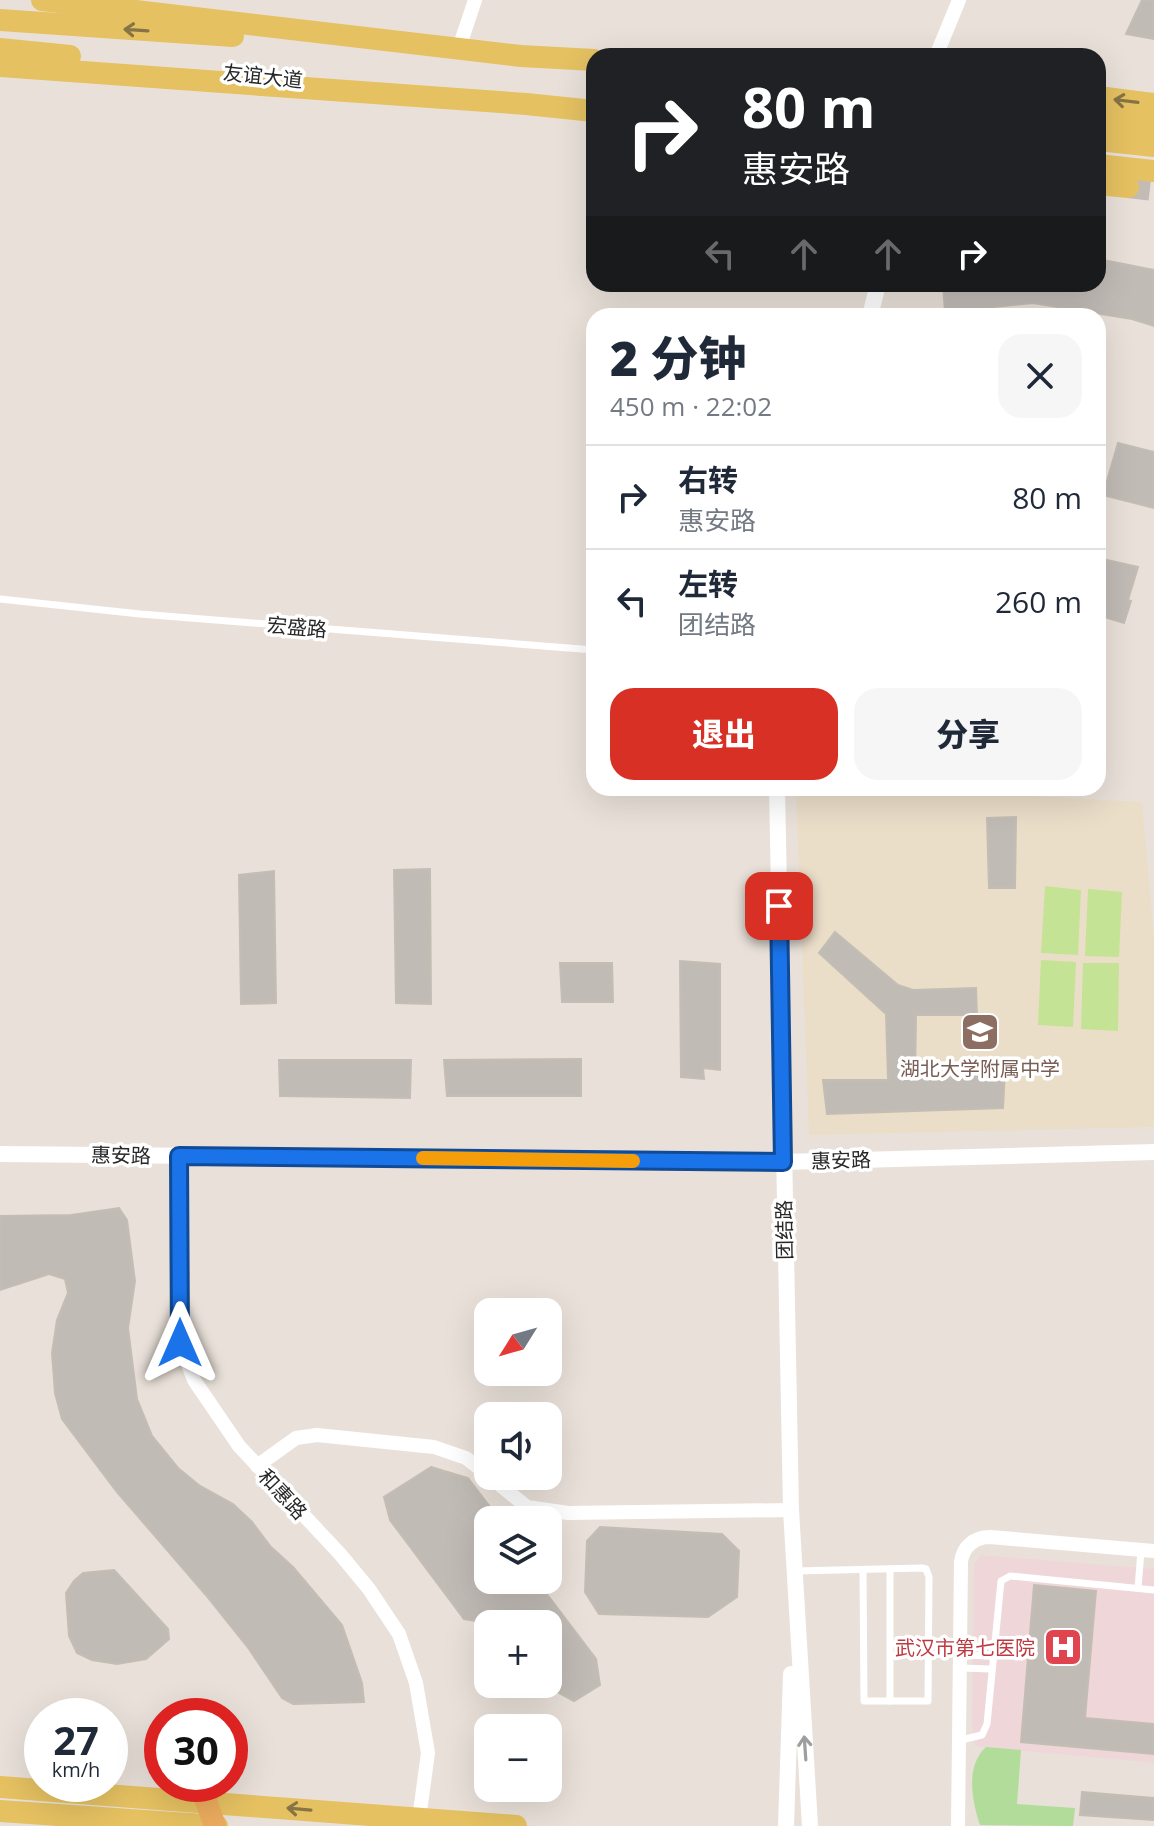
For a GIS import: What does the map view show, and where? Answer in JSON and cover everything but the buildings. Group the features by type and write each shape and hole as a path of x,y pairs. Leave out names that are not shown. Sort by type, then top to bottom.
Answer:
{"highway":[{"path":"206,1802 216,1826"}],"main road":[{"name":"友谊大道","path":"42,0 521,56"},
{"name":"友谊大道","path":"0,20 586,60"},
{"name":"友谊大道","path":"0,49 586,110"},
{"name":"友谊大道","path":"0,66 526,104"},
{"path":"1106,98 1154,104"},
{"path":"1106,119 1154,126"},
{"path":"1106,141 1154,146"},
{"path":"1106,166 1154,171"},
{"path":"1106,185 1128,187"},
{"path":"0,1787 144,1797"},
{"path":"218,1802 516,1826"},
{"path":"0,1811 216,1826"}],"street":[{"path":"459,48 475,0"},
{"path":"939,48 959,0"},
{"name":"团结路","path":"777,796 793,1573 810,1826"},
{"name":"惠安路","path":"0,1154 783,1162 1154,1152"},
{"name":"和惠路","path":"179,1156 180,1343 194,1380 239,1446 340,1554 369,1589 399,1634 416,1683 428,1753 419,1819"},
{"path":"257,1466 296,1438 317,1435 434,1447 466,1458 474,1464"},
{"path":"506,1490 527,1507 568,1513 791,1510"},
{"path":"958,1826 961,1562 966,1548 976,1539 990,1537 1148,1550"},
{"name":"团结路","path":"786,1826 793,1573"}],"lane":[{"name":"宏盛路","path":"0,599 586,649"},
{"path":"1138,1588 1148,1550"},
{"path":"793,1573 863,1570 922,1568 926,1569 929,1577 928,1701 864,1701 863,1570"},
{"path":"890,1569 890,1701"},
{"path":"961,1740 976,1738 984,1732 999,1586 1005,1579 1010,1576 1154,1590"},
{"path":"961,1661 992,1656"},
{"path":"961,1661 991,1669"}],"shaded area":[{"name":"湖北大学附属中学","path":"796,796 1031,796 1142,802 1154,937 1154,1127 809,1135"},
{"name":"武汉市第七医院","path":"981,1555 1154,1569 1154,1763 975,1746 972,1725 974,1564"}],"green space":[{"path":"1045,886 1081,890 1078,955 1041,953"},
{"path":"1088,889 1122,892 1119,957 1085,956"},
{"path":"1041,960 1076,962 1073,1027 1038,1025"},
{"path":"1083,963 1119,963 1118,1031 1081,1029"},
{"path":"986,1747 1021,1750 1017,1804 1075,1808 1073,1826 980,1825 972,1784 975,1764"}],"tunnel":[{"path":"1128,187 1154,190"}],"slow traffic":[{"path":"423,1158 633,1161"}],"place":[{"name":"湖北大学附属中学","path":"980,1032"},
{"name":"武汉市第七医院","path":"1063,1647"}],"route":[{"path":"180,1343 179,1156 783,1162 779,906"}]}
